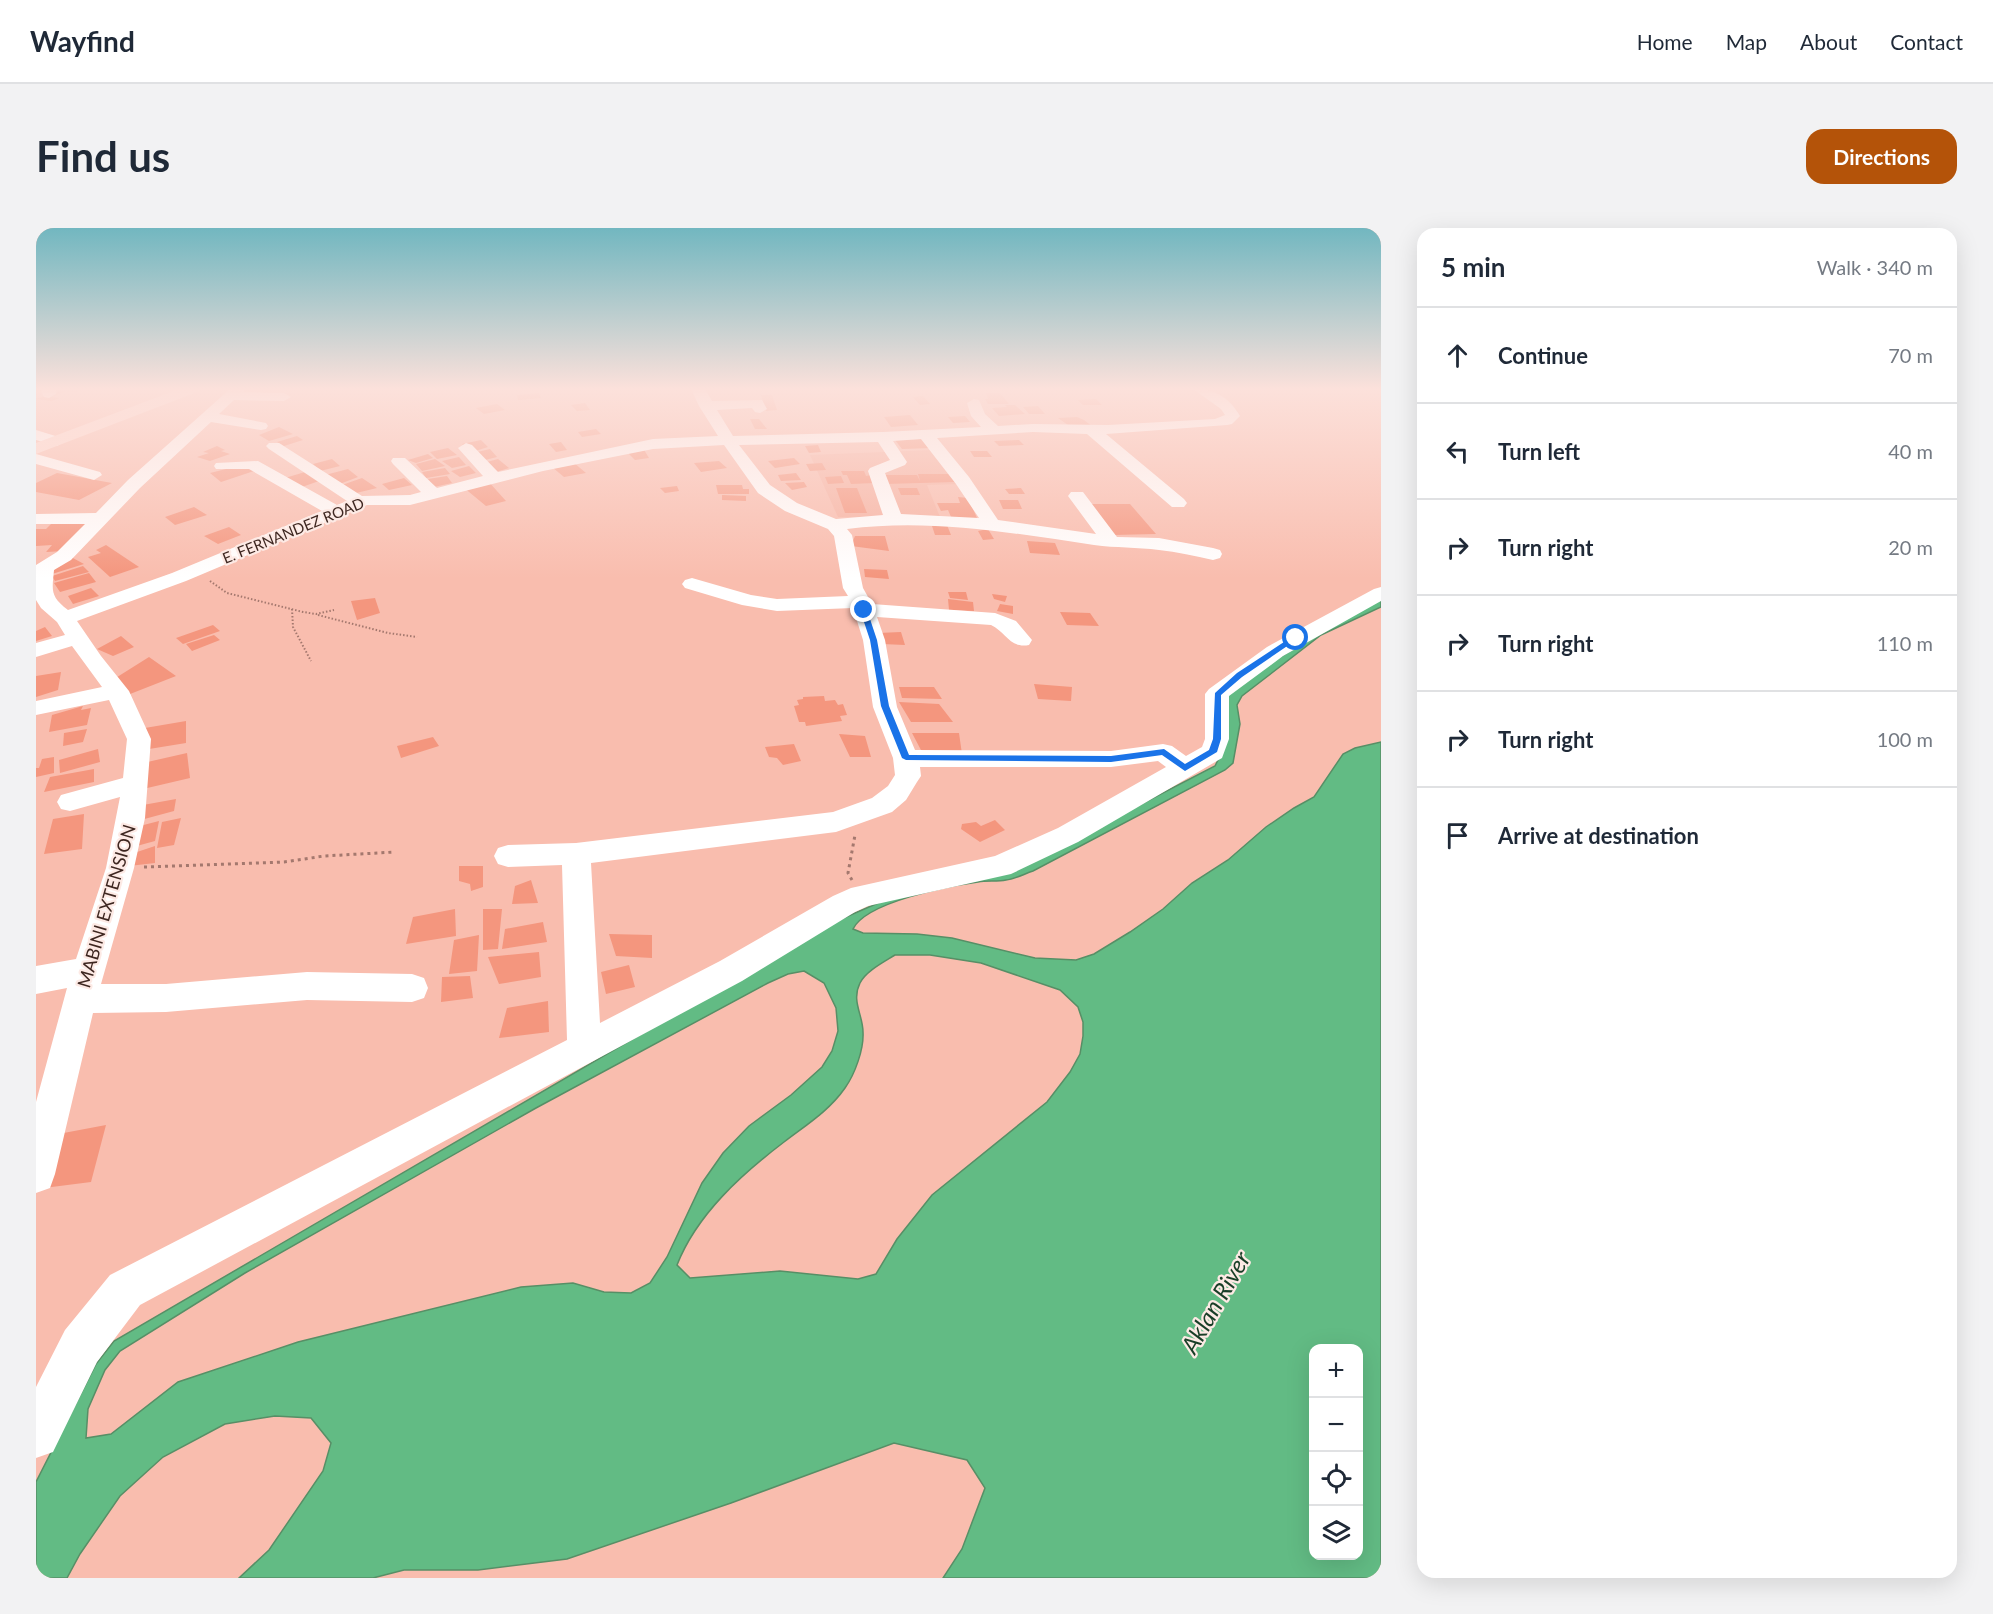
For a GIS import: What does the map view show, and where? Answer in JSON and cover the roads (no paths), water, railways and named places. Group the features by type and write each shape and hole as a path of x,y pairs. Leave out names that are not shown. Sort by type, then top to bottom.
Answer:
{"street":[{"name":"MABINI EXTENSION","path":"36,1174 84,984 120,868 136,784 139,739 117,691 57,616 42,592 45,567 74,558 101,518 171,452"},
{"path":"283,452 360,502"},
{"path":"470,452 494,478"},
{"name":"E. FERNANDEZ ROAD","path":"36,650 57,616 179,577 360,502 376,499 402,501 609,452"},
{"path":"508,856 576,854 836,822 882,805 897,793 908,776 906,758 885,706 874,640 853,588 843,535 834,525 791,507 764,489 736,452"},
{"path":"893,452 899,462 876,471 894,520"},
{"path":"939,452 993,526"},
{"path":"1117,452 1178,503"},
{"path":"36,459 94,475"},
{"path":"399,461 432,493"},
{"path":"222,466 252,464 336,512"},
{"path":"1077,496 1112,542"},
{"path":"36,519 101,518"},
{"path":"834,525 860,521 894,520 993,526 1112,542 1157,544 1213,554"},
{"path":"36,556 74,558"},
{"path":"692,584 749,601 862,606 995,619 1009,625 1021,640"},
{"path":"36,1435 81,1346 125,1290 731,971 862,896 1001,866 1068,835 1213,752 1217,739 1217,694 1240,675 1296,638 1381,593"},
{"path":"36,708 117,691"},
{"path":"906,758 1111,759 1164,752 1185,768"},
{"path":"70,802 136,784"},
{"path":"576,854 584,1048"},
{"path":"36,980 84,984 166,998 307,986 412,988"}],"water":[{"name":"Aklan River","path":"1381,598 1381,607 1321,635 1242,696 1237,705 1240,724 1233,763 1225,770 1033,871 1009,879 965,884 891,903 861,919 853,929 863,933 917,934 952,938 1035,958 1076,960 1094,954 1163,909 1192,883 1228,860 1266,827 1314,797 1343,754 1355,748 1381,742 1381,1578 943,1578 962,1549 985,1488 967,1460 894,1443 731,1503 567,1559 478,1570 404,1570 373,1578 239,1578 269,1550 323,1471 331,1443 311,1418 275,1416 225,1424 163,1457 120,1496 80,1554 67,1578 36,1578 36,1482 96,1364 114,1341 832,923 915,887 1006,874 1215,766 1223,750 1223,700 1232,685","holes":["895,955 930,955 981,963 1060,990 1078,1007 1083,1022 1080,1054 1070,1072 1047,1102 932,1195 897,1239 876,1274 858,1279 780,1271 690,1278 677,1265 696,1229 709,1212 722,1196 752,1168 824,1111 849,1082 858,1061 863,1039 863,1026 857,1002 860,983 866,975","804,971 824,983 836,1008 838,1031 832,1051 822,1067 791,1095 749,1126 723,1153 702,1183 667,1257 650,1283 631,1293 604,1292 573,1283 521,1287 298,1342 178,1382 111,1434 86,1438 88,1409 105,1370 120,1351 245,1273 536,1108 768,983 788,974"]}]}
